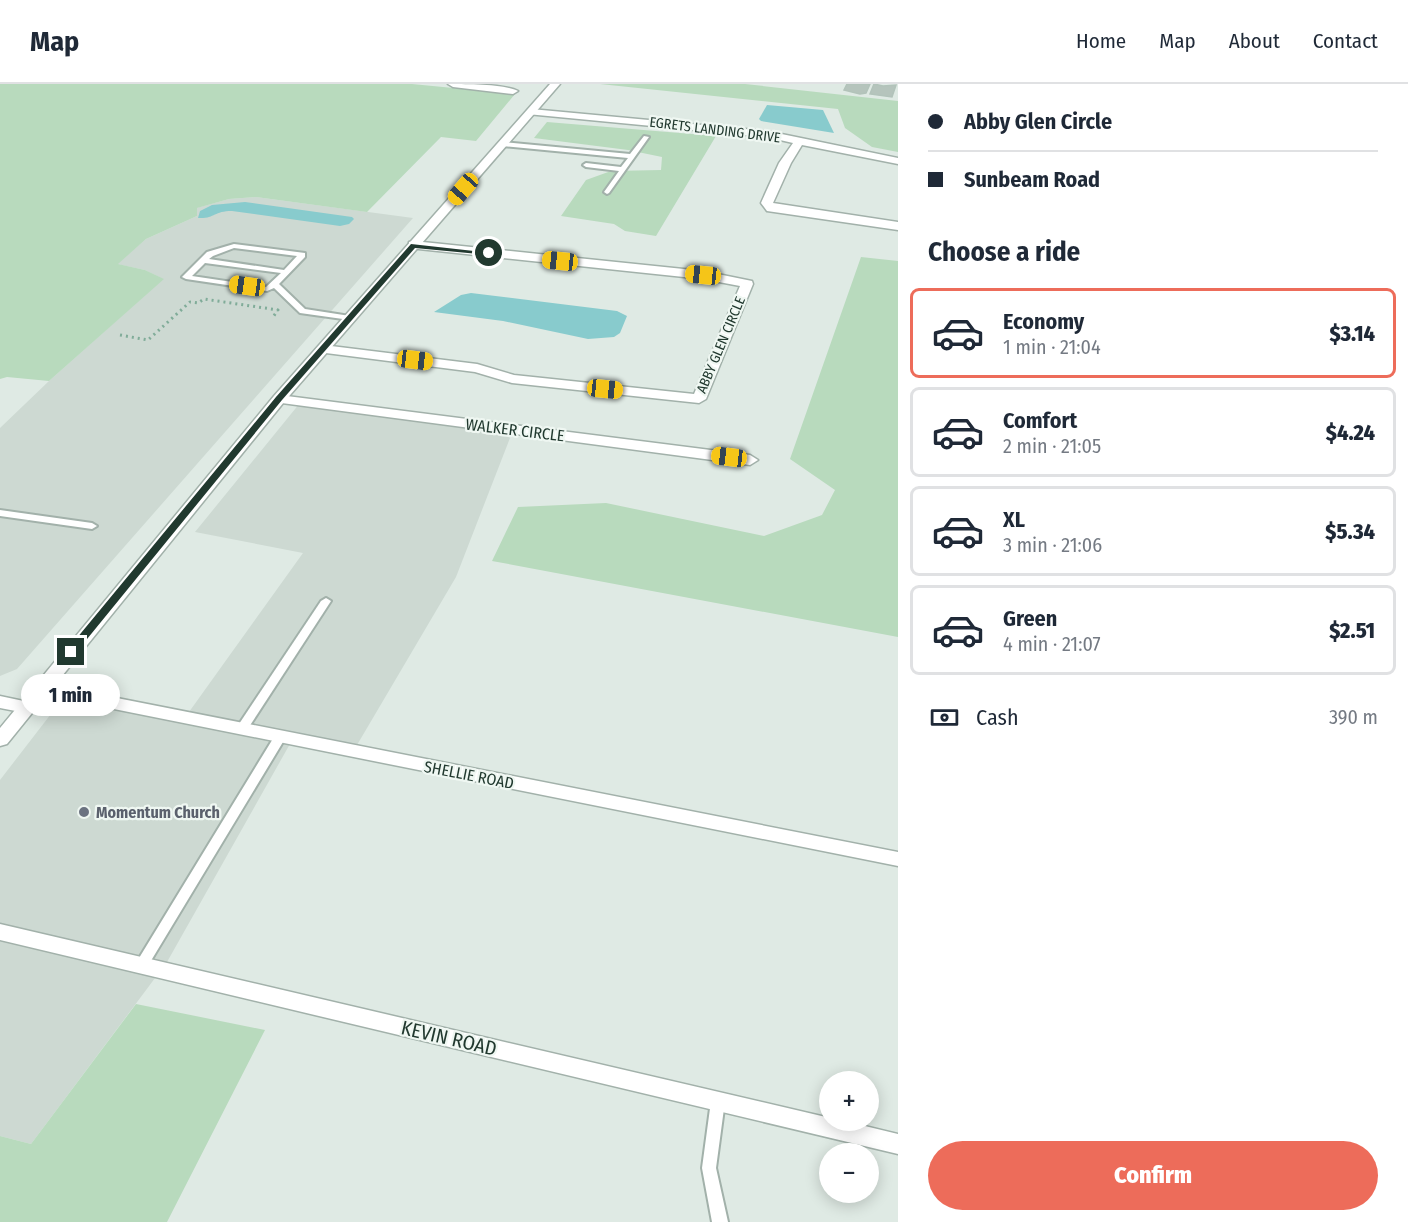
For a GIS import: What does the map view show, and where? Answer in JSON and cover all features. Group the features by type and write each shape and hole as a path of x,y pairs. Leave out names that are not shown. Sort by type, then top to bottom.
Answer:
{"street":[{"path":"453,84 513,91"},
{"path":"0,740 279,399 555,84"},
{"name":"EGRETS LANDING DRIVE","path":"531,112 724,129 898,161"},
{"path":"799,141 785,163 767,203 771,208 898,226"},
{"name":"ABBY GLEN CIRCLE","path":"323,349 477,368 512,379 699,399 747,284 703,275 413,245"},
{"name":"WALKER CIRCLE","path":"279,399 750,460"},
{"name":"SHELLIE ROAD","path":"41,689 898,859"},
{"path":"0,702 26,707"},
{"name":"KEVIN ROAD","path":"0,932 898,1144"}],"lane":[{"path":"607,192 646,137"},
{"path":"502,144 632,156"},
{"path":"586,165 622,169"},
{"path":"234,246 302,255 286,272 267,289 186,277 210,254 234,246"},
{"path":"204,260 286,272"},
{"path":"275,284 303,311 350,318"},
{"path":"0,513 92,526"},
{"path":"241,730 326,601"},
{"path":"141,966 280,737"},
{"path":"718,1101 709,1168 720,1222"}],"path":[{"path":"120,335 148,340 190,302 198,303 204,299 278,310 273,317"}],"shaded area":[{"path":"256,197 413,218 17,669 0,676 0,428 163,279 145,270 117,264 146,239 197,216 196,208 229,199"},
{"path":"304,398 515,425 456,577 357,745 295,735 167,962 31,1144 0,1136 0,780 71,688 189,712 303,553 195,532"}],"green space":[{"path":"0,84 412,84 515,94 476,141 441,137 367,212 256,197 229,199 197,208 197,216 146,239 118,264 145,270 164,279 49,381 7,377 0,379"},
{"path":"600,84 745,84 898,101 898,152 872,147 845,128 838,109"},
{"path":"547,122 716,136 656,236 625,231 614,224 561,216 586,180 611,171 661,170 662,157 628,150 534,138"},
{"path":"861,257 898,261 898,637 492,561 518,507 606,503 764,536 822,515 835,490 790,459"},
{"path":"136,1004 265,1030 167,1222 0,1222 0,1136 31,1144"}],"water":[{"path":"767,105 823,110 834,133 761,121 759,119"},
{"path":"245,202 354,219 349,224 340,226 232,211 198,218 200,211 212,205"},
{"path":"471,293 617,311 627,316 620,333 614,337 588,339 503,321 434,312 461,295"}],"building":[{"path":"847,84 870,84 866,93 860,94 844,90"},
{"path":"874,84 896,85 892,97 870,94"}],"place":[{"name":"Momentum Church","path":"84,812"}],"route":[{"path":"71,652 279,399 413,245 489,253"}]}
